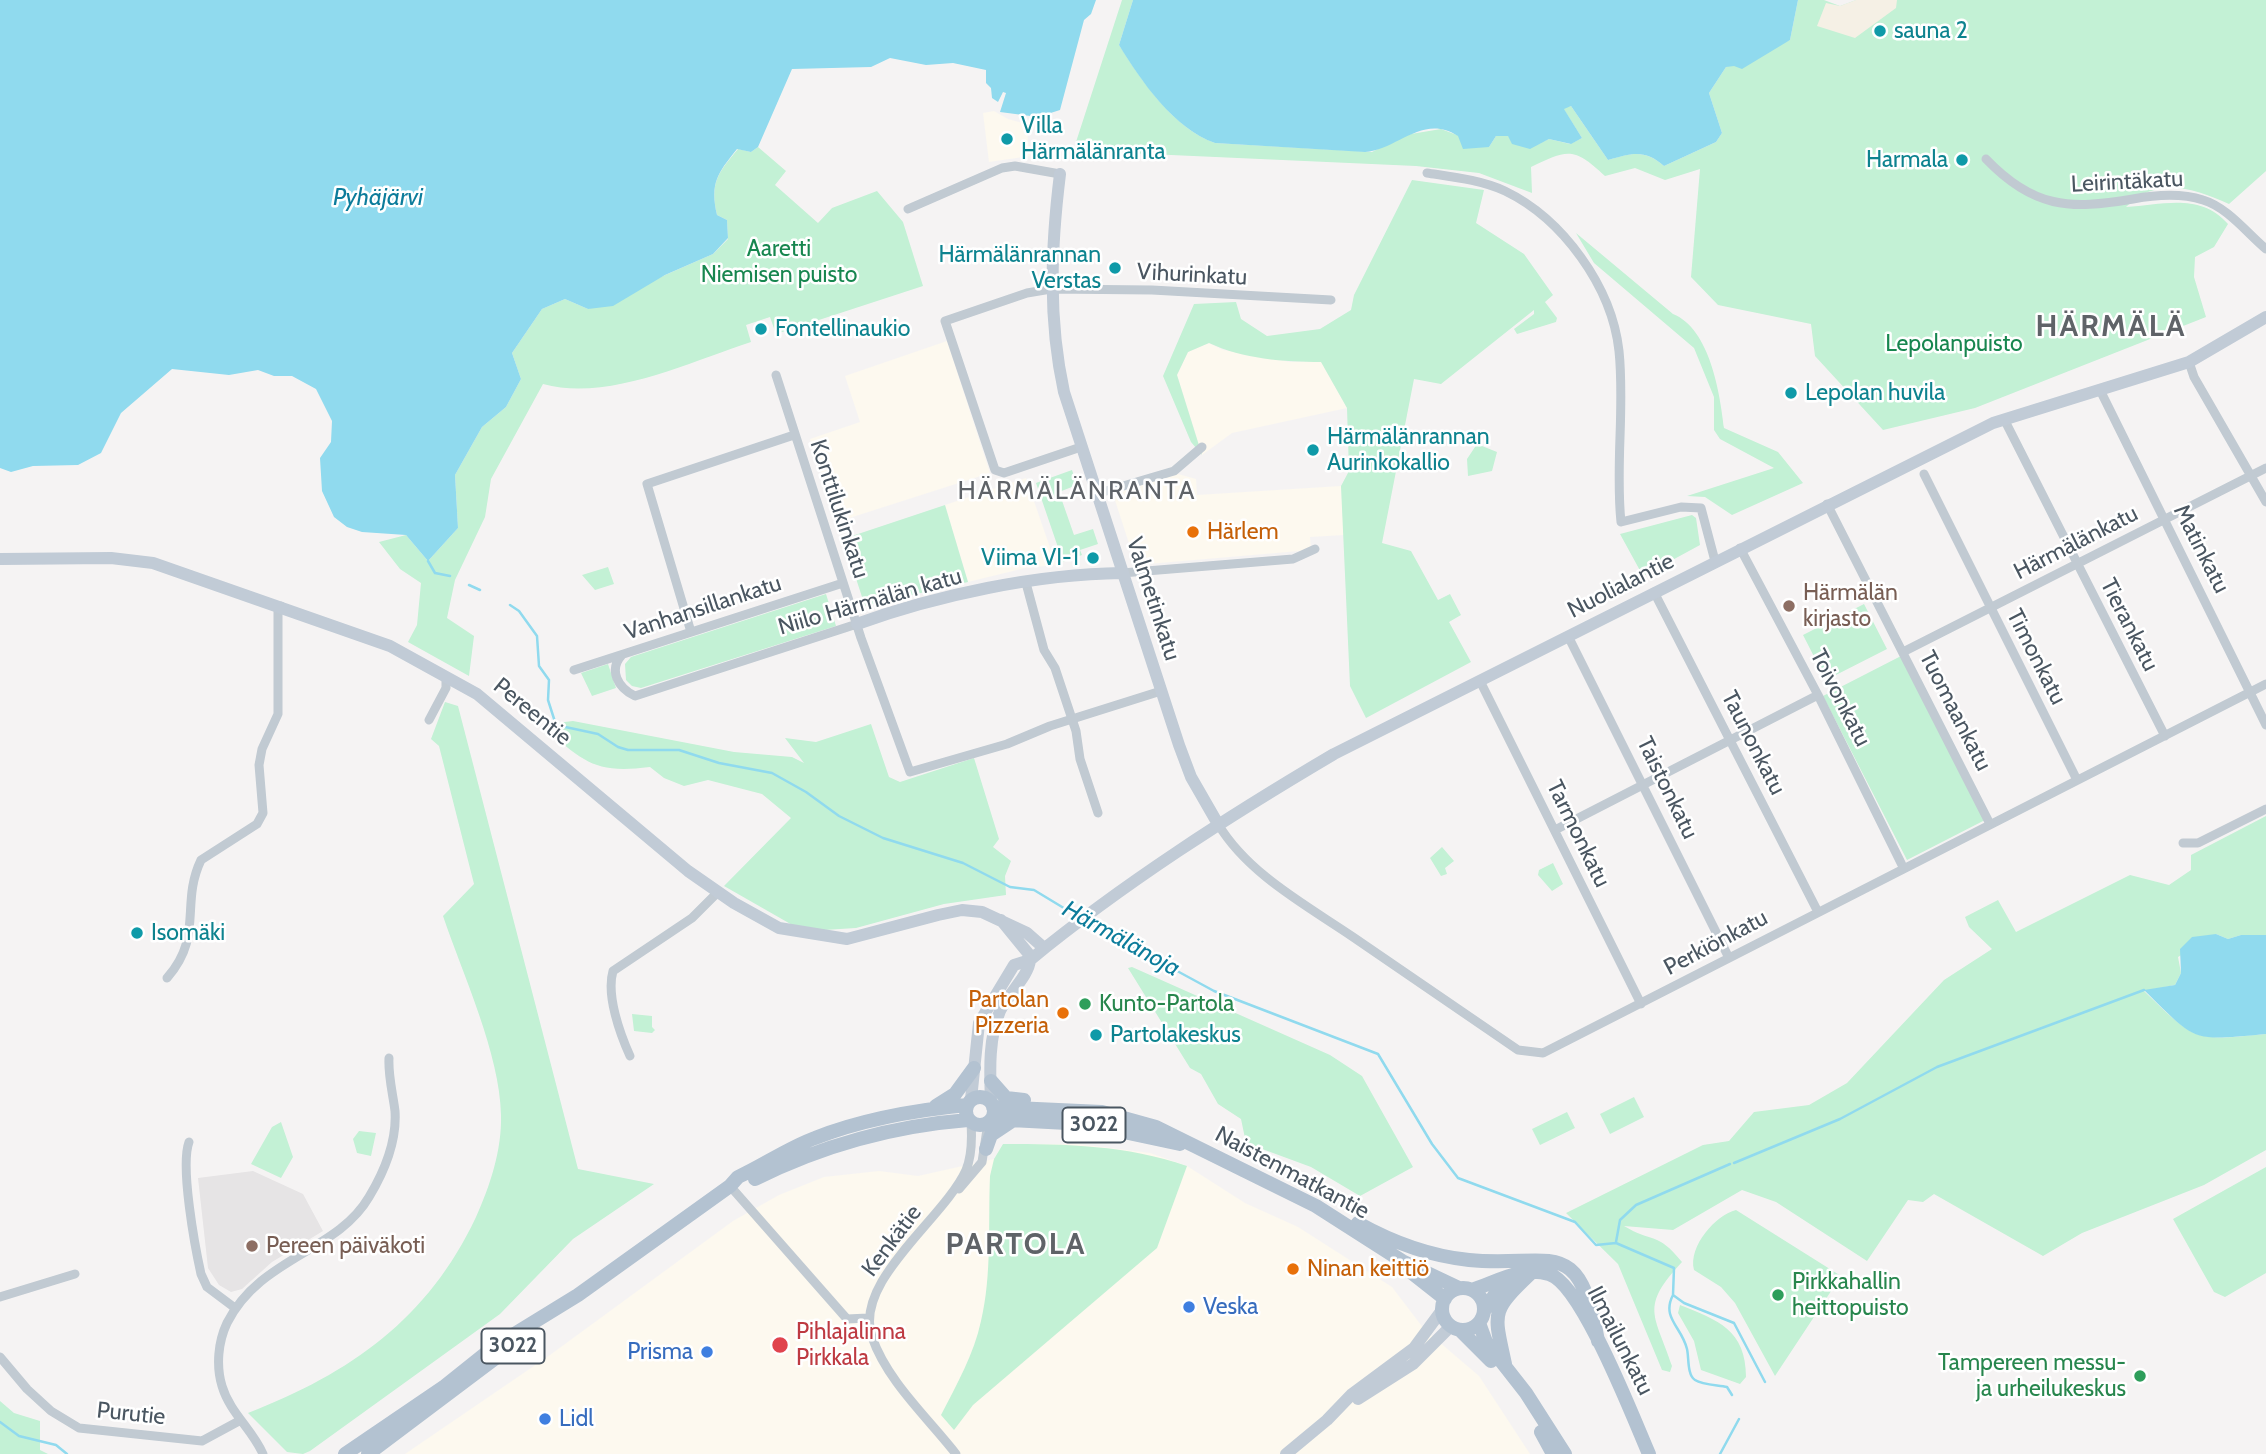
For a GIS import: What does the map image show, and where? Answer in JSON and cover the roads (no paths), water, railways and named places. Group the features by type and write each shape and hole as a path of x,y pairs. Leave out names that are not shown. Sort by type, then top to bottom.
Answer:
{"main road":[{"path":"345,1454 444,1391 495,1346 575,1297 730,1186 738,1177 814,1138 878,1119 932,1108 955,1094 974,1068"},
{"path":"991,1081 1006,1098 1038,1101 1048,1108"},
{"path":"730,1186 744,1184 813,1152 904,1127 910,1132 959,1127 970,1116 980,1097 991,1113 980,1125 970,1116 932,1108"},
{"name":"Naistenmatkantie","path":"991,1113 1048,1108 1101,1112 1156,1127 1330,1214 1402,1261 1466,1289"},
{"name":"Naistenmatkantie","path":"991,1113 1014,1120 1086,1124 1195,1147"},
{"path":"986,1149 998,1128 1014,1120"},
{"path":"1330,1214 1352,1219 1396,1241 1434,1254 1469,1260 1538,1258 1560,1263 1575,1275 1587,1293 1598,1341"},
{"name":"Naistenmatkantie","path":"1402,1261 1444,1305"},
{"path":"1455,1328 1482,1317 1503,1286 1530,1274"},
{"path":"1506,1367 1496,1333 1497,1317 1507,1296 1530,1274"},
{"name":"Ilmailunkatu","path":"1444,1305 1466,1289 1507,1275 1549,1274 1564,1284 1598,1341 1649,1454"},
{"path":"1466,1289 1482,1298 1486,1342 1565,1454"},
{"name":"3022","path":"1444,1305 1455,1328 1514,1388 1553,1454"},
{"path":"368,1454 427,1412 444,1391"}],"street":[{"name":"Leirintäkatu","path":"1986,159 2021,188 2064,205 2094,205 2152,196 2204,200 2215,205 2266,249"},
{"path":"908,209 1002,168 1015,166 1060,174"},
{"path":"1427,173 1488,184 1529,204 1564,237 1590,273 1610,313 1619,351 1621,522 1681,507 1701,508 1705,513 1715,561"},
{"name":"Valmetinkatu","path":"1060,174 1051,289 1057,357 1081,447 1161,691 1191,777 1218,824"},
{"name":"Vihurinkatu","path":"1081,447 1004,473 995,470 946,321 1027,293 1051,289 1152,290 1331,300"},
{"name":"Nuolialantie","path":"970,1116 976,1034 982,1015 1014,965 1031,959 1218,824 1334,754 1827,504 2004,419 2189,362 2266,317"},
{"path":"2189,362 2194,377 2266,502"},
{"name":"Konttilukinkatu","path":"776,375 843,583 910,772 1007,744 1072,719"},
{"name":"Matinkatu","path":"2100,390 2266,725"},
{"name":"Tierankatu","path":"2004,419 2165,736"},
{"path":"691,632 647,484 794,435"},
{"path":"1096,494 1174,471 1202,447"},
{"name":"Härmälänkatu","path":"1903,652 2266,468"},
{"name":"Timonkatu","path":"1924,474 2077,780"},
{"name":"Tuomaankatu","path":"1827,504 1990,824"},
{"name":"Toivonkatu","path":"1740,548 1818,695 1903,867"},
{"path":"1122,573 1293,559 1315,549"},
{"name":"Pereentie","path":"0,559 135,560 205,579 390,646 482,698 652,842 718,892 779,928 846,939 962,911 982,912 1027,933 1044,948"},
{"name":"Niilo Härmälän katu","path":"622,655 617,660 615,672 622,688 635,696 857,624 934,602 1026,583 1122,573"},
{"name":"Vanhansillankatu","path":"574,670 843,583"},
{"path":"1026,583 1044,650 1055,668 1072,719 1097,813"},
{"name":"Taunonkatu","path":"1654,592 1818,912"},
{"path":"167,978 190,938 191,892 201,860 257,824 263,813 259,765 262,749 278,714 278,612 281,606"},
{"name":"Taistonkatu","path":"1568,636 1729,958"},
{"path":"429,720 446,688 446,678"},
{"name":"Tarmonkatu","path":"1480,681 1641,1004"},
{"name":"Perkiönkatu","path":"1218,824 1227,839 1267,877 1518,1050 1543,1053 2266,684"},
{"path":"1072,719 1161,691"},
{"path":"1555,830 1818,695"},
{"path":"2183,843 2198,843 2266,809"},
{"path":"630,1056 621,1034 611,980 620,964 692,918 718,892"},
{"path":"1001,920 1031,959"},
{"name":"Nuolialantie","path":"991,1113 991,1081 998,1017 1009,993 1029,967 1031,959"},
{"path":"264,1452 239,1420 224,1392 219,1362 222,1336 235,1308 267,1275 341,1227 368,1200 388,1155 395,1130 389,1058"},
{"name":"Kenkätie","path":"869,1318 884,1277 952,1194 978,1169 986,1149 991,1113"},
{"name":"Kenkätie","path":"952,1194 967,1166 970,1116"},
{"path":"189,1142 185,1152 187,1174 201,1274 207,1287 235,1308"},
{"path":"730,1186 847,1319 869,1318 872,1339 885,1363 956,1454"},
{"path":"0,1297 75,1274"},
{"path":"1286,1454 1336,1412 1352,1394 1414,1348 1444,1305"},
{"path":"1336,1412 1402,1372 1455,1328"},
{"name":"Purutie","path":"0,1357 27,1389 51,1411 79,1428 202,1441 239,1420"}],"water":[{"name":"Pyhäjärvi","path":"0,0 1096,0 1091,14 1084,20 1060,110 1038,117 1000,112 1006,93 1003,92 998,102 992,98 991,88 986,83 986,70 953,63 926,65 890,58 871,67 792,69 758,147 751,152 737,149 717,179 714,195 717,215 727,220 728,238 713,254 665,275 613,306 588,309 565,299 542,309 512,353 521,379 506,407 482,427 455,475 458,528 428,561 406,535 362,532 347,527 334,517 322,491 320,458 331,442 332,421 316,389 292,376 274,376 258,370 229,375 172,369 121,413 101,453 78,465 33,466 11,472 0,468"},
{"path":"1133,0 1798,0 1790,40 1742,69 1726,67 1709,93 1722,133 1716,142 1664,166 1651,157 1638,154 1608,160 1571,106 1564,109 1582,138 1571,144 1549,139 1530,149 1512,144 1508,136 1496,136 1489,147 1463,149 1458,136 1445,130 1433,129 1422,130 1377,150 1365,152 1215,143 1186,127 1172,115 1148,88 1119,45"},
{"path":"2216,934 2228,939 2241,935 2266,935 2266,1034 2222,1038 2197,1034 2175,1020 2144,990 2175,985 2181,973 2180,949 2192,937"}],"waterway":[{"name":"Härmälänoja","path":"428,561 435,573 450,576"},
{"name":"Härmälänoja","path":"469,585 480,590"},
{"name":"Härmälänoja","path":"510,605 519,611 537,636 539,666 549,680 548,700 556,725 598,734 628,750 679,750 719,763 772,773 806,792 839,816 883,838 963,863 1010,887 1034,890 1077,916"},
{"name":"Härmälänoja","path":"1085,921 1214,991 1378,1054 1432,1144 1458,1178 1575,1222 1596,1245 1616,1243 1674,1268 1673,1295 1684,1303 1734,1323 1765,1382"},
{"path":"1734,1163 1840,1119 1937,1067 2144,990"},
{"path":"1616,1242 1620,1220 1636,1205 1730,1164"},
{"path":"1673,1295 1669,1310 1687,1349 1692,1378 1702,1383 1727,1387 1732,1395"},
{"path":"1720,1454 1739,1419"},
{"path":"0,1422 19,1436 56,1445 67,1454"}],"place":[{"name":"sauna 2","path":"1880,31"},
{"name":"Villa Härmälänranta","path":"1007,139"},
{"name":"Harmala","path":"1962,160"},
{"name":"Härmälänrannan Verstas","path":"1115,268"},
{"name":"Fontellinaukio","path":"761,329"},
{"name":"Lepolan huvila","path":"1791,393"},
{"name":"Härmälänrannan Aurinkokallio","path":"1313,450"},
{"name":"Härlem","path":"1193,532"},
{"name":"Viima VI-1","path":"1093,558"},
{"name":"Härmälän kirjasto","path":"1789,606"},
{"name":"Isomäki","path":"137,933"},
{"name":"Kunto-Partola","path":"1085,1004"},
{"name":"Partolan Pizzeria","path":"1063,1013"},
{"name":"Partolakeskus","path":"1096,1035"},
{"name":"Pereen päiväkoti","path":"252,1246"},
{"name":"Ninan keittiö","path":"1293,1269"},
{"name":"Pirkkahallin heittopuisto","path":"1778,1295"},
{"name":"Veska","path":"1189,1307"},
{"name":"Pihlajalinna Pirkkala","path":"780,1345"},
{"name":"Prisma","path":"707,1352"},
{"name":"Tampereen messu- ja urheilukeskus","path":"2140,1376"},
{"name":"Lidl","path":"545,1419"}],"district":[{"name":"HÄRMÄLÄ","path":"2111,327"},
{"name":"HÄRMÄLÄNRANTA","path":"1077,491"},
{"name":"PARTOLA","path":"1016,1245"}],"park label":[{"name":"Aaretti Niemisen puisto","path":"779,262"},
{"name":"Lepolanpuisto","path":"1954,344"}]}
